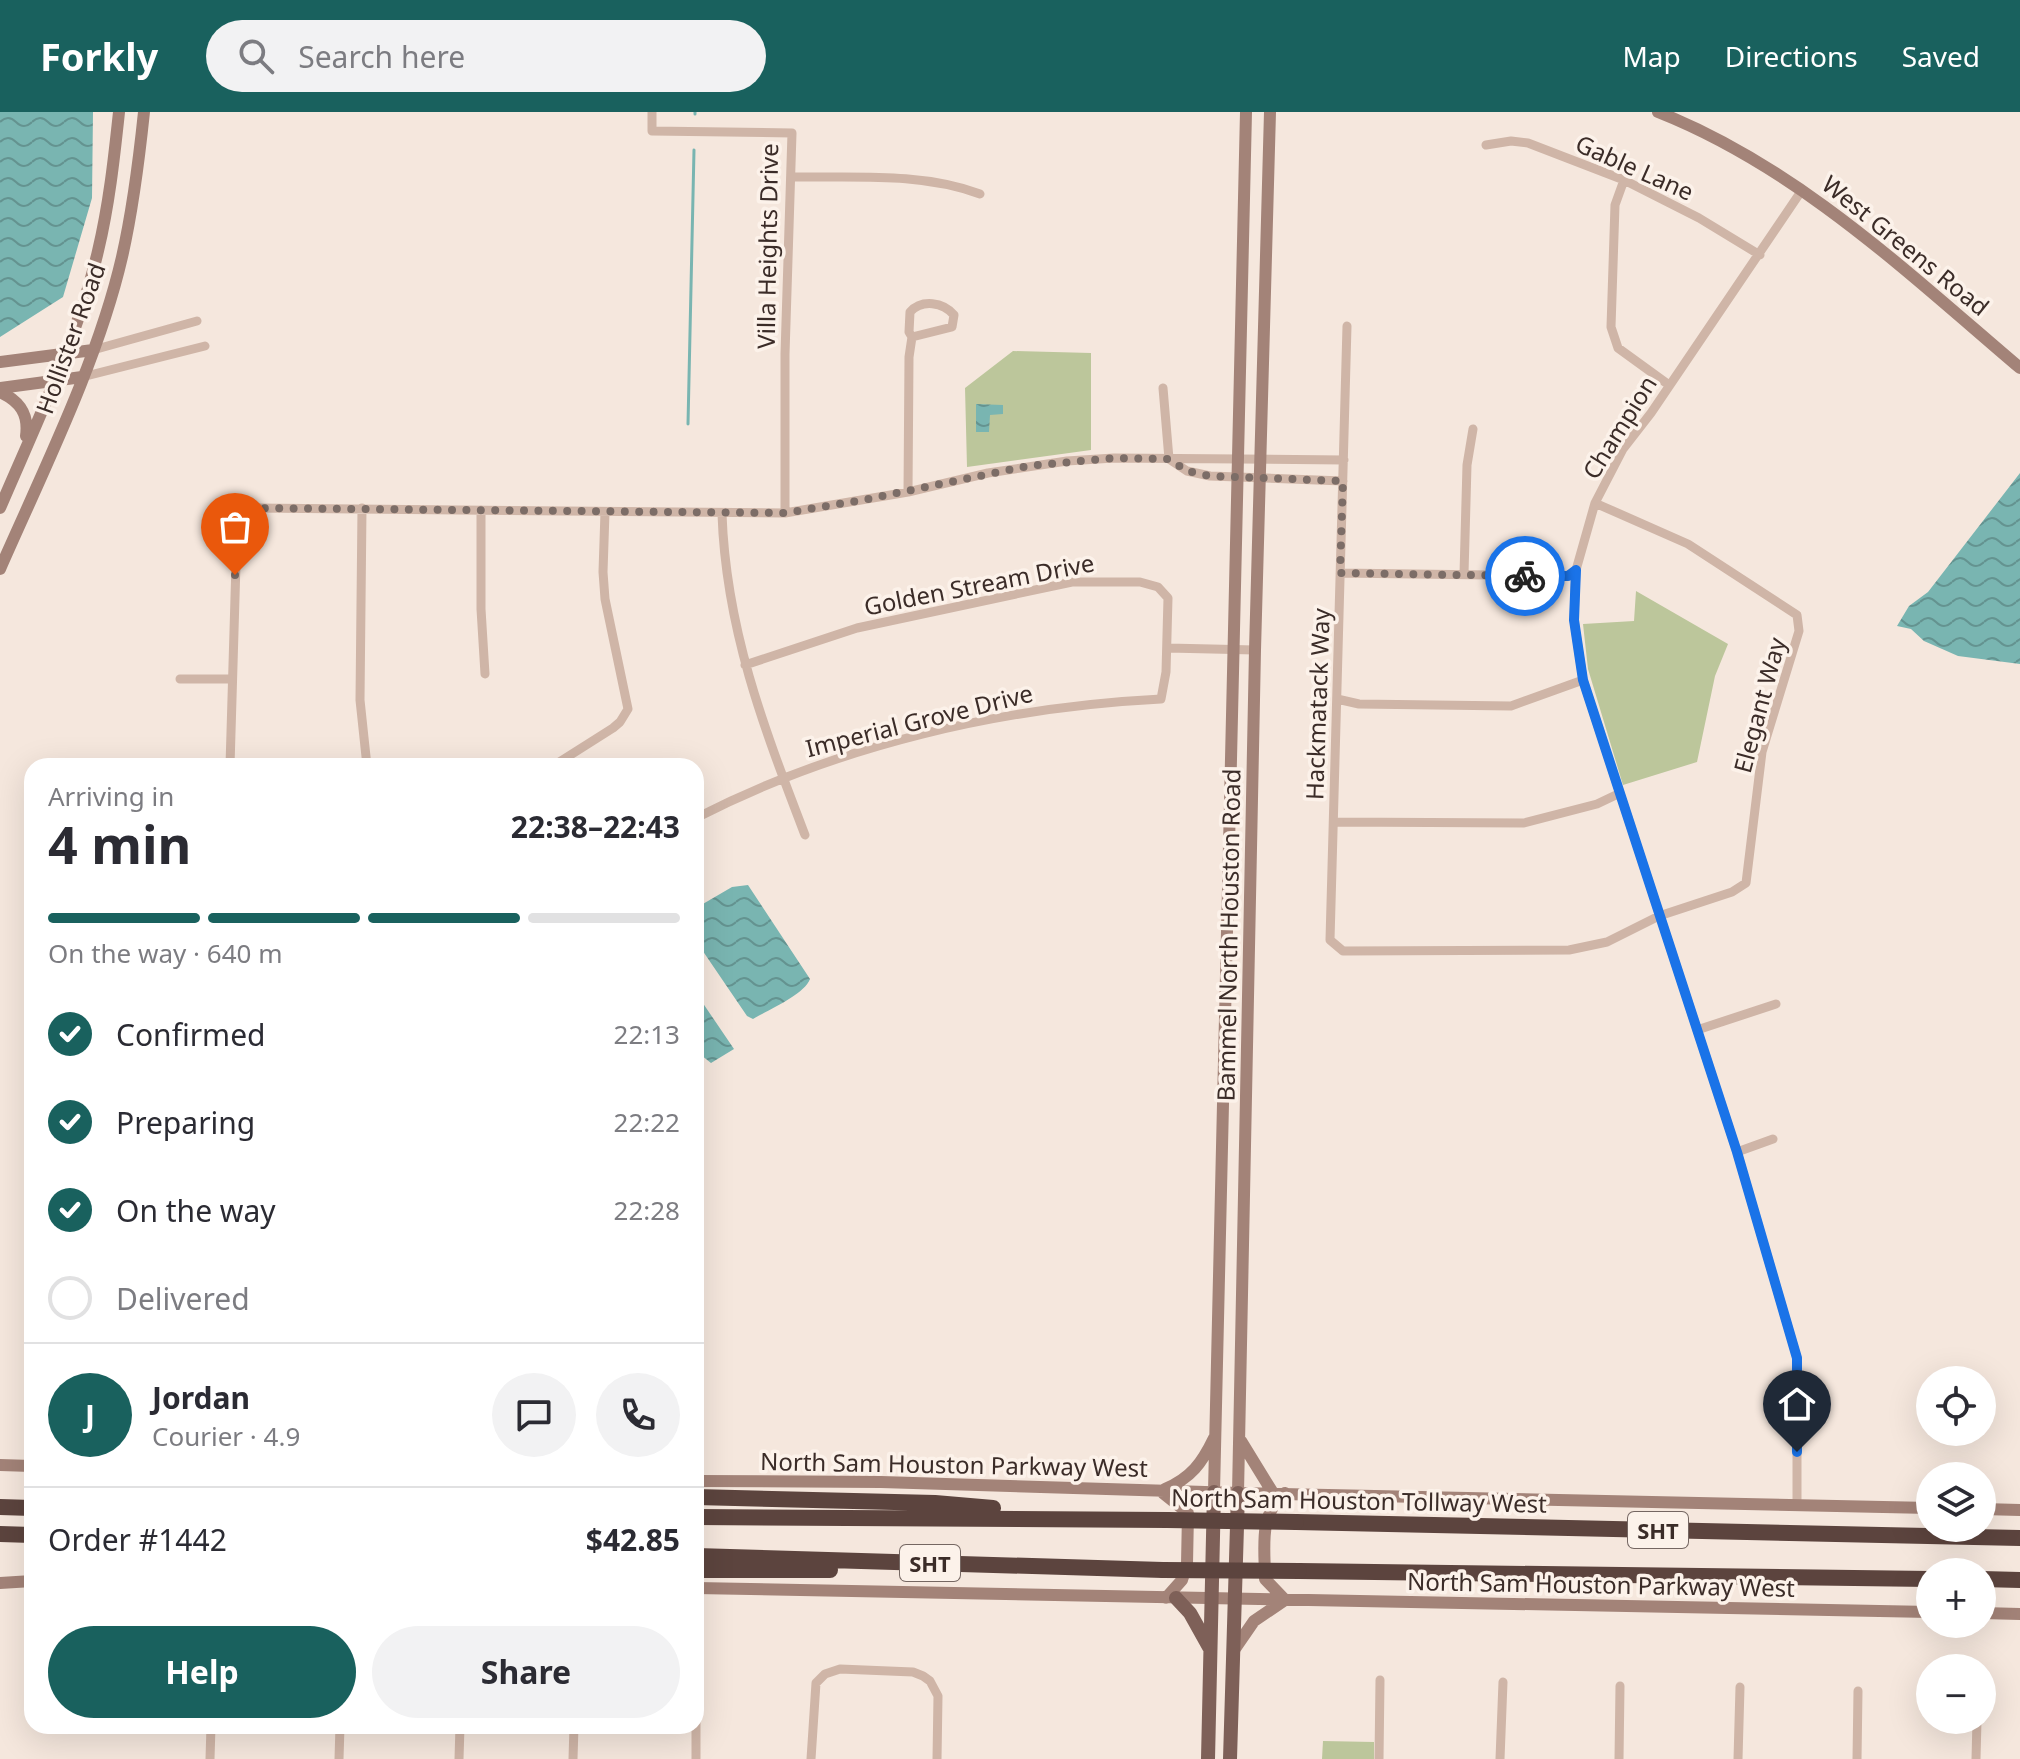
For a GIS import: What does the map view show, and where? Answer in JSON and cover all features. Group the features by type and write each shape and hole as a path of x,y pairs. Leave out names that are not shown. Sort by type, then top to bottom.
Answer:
{"highway":[{"path":"704,1497 935,1503 1118,1518"},
{"path":"0,1507 24,1508"},
{"name":"North Sam Houston Tollway West","path":"704,1517 1118,1518 2020,1538"},
{"path":"0,1534 24,1535"},
{"name":"SHT","path":"704,1556 1163,1570 1916,1579"},
{"path":"704,1570 925,1570 995,1565"},
{"path":"1996,1579 2020,1580"}],"main road":[{"name":"Hollister Road","path":"0,508 64,354 98,252 111,182 119,112"},
{"name":"Hollister Road","path":"0,569 93,350 122,258 136,185 144,112"},
{"name":"Bammel North Houston Road","path":"1208,1759 1246,112"},
{"name":"Bammel North Houston Road","path":"1230,1759 1270,112"},
{"name":"West Greens Road","path":"1658,112 1670,115 1721,142 1802,190 1867,238 2020,368"},
{"path":"1243,235 1268,236"},
{"path":"0,362 93,350"},
{"path":"0,390 82,377"},
{"path":"0,390 18,403 25,414 25,450"},
{"path":"1226,942 1250,944"},
{"path":"1222,1142 1246,1142"},
{"path":"1160,1491 1193,1473 1215,1435"},
{"path":"1234,1650 1254,1621 1285,1600 1265,1579 1266,1516 1279,1493 1240,1439"},
{"path":"0,1465 24,1466"},
{"name":"North Sam Houston Parkway West","path":"704,1481 881,1482 1916,1508"},
{"path":"1160,1491 1181,1504 1188,1513 1187,1564 1171,1598 1190,1613 1210,1649"},
{"path":"1996,1509 2020,1510"},
{"path":"0,1583 24,1582"},
{"name":"North Sam Houston Parkway West","path":"704,1588 1916,1612"},
{"path":"1996,1613 2020,1614"}],"street":[{"name":"Villa Heights Drive","path":"652,112 652,131 792,133 785,354 785,513"},
{"name":"Gable Lane","path":"1486,145 1511,141 1528,143 1624,180 1699,218 1760,255"},
{"path":"791,177 915,180 948,184 980,194"},
{"path":"1624,180 1615,205 1613,339 1618,348 1669,385"},
{"name":"Champion","path":"1797,1505 1797,1358 1737,1152 1583,680 1574,620 1576,570 1595,503 1623,449 1651,413 1802,190"},
{"path":"908,492 910,312 918,305 942,306 954,315 952,327 912,337"},
{"path":"93,350 197,321"},
{"name":"Hackmatack Way","path":"1347,326 1330,940 1343,951 1569,950 1607,942 1659,916"},
{"path":"82,377 205,346"},
{"path":"1163,388 1169,459"},
{"path":"1464,574 1467,465 1473,429"},
{"path":"230,758 237,530 240,516 249,508 785,513 908,492 1028,466 1114,458 1344,460"},
{"path":"1169,459 1187,471 1236,477 1343,481"},
{"name":"Elegant Way","path":"1595,503 1688,544 1797,615 1799,631 1762,752 1746,883 1732,892 1659,916"},
{"path":"362,508 360,700 366,758"},
{"path":"481,510 481,609 485,674"},
{"path":"565,758 620,722 628,709 605,599 605,512"},
{"path":"722,514 729,597 745,665 805,835"},
{"path":"1340,573 1568,576 1576,570"},
{"name":"Golden Stream Drive","path":"745,665 857,628 982,600 1087,581 1140,582 1158,587 1168,598 1168,648 1161,699"},
{"path":"1168,648 1255,650"},
{"path":"180,679 231,679"},
{"path":"1337,699 1359,704 1511,706 1583,680"},
{"name":"Imperial Grove Drive","path":"704,814 783,777 861,751 1030,712 1084,703 1161,699"},
{"path":"1334,822 1524,823 1597,804 1618,794"},
{"path":"1697,1030 1776,1004"},
{"path":"1737,1152 1773,1139"},
{"path":"811,1759 816,1683 825,1674 840,1669 913,1672 930,1681 938,1696 937,1759"},
{"path":"1379,1759 1380,1680"},
{"path":"1500,1759 1503,1682"},
{"path":"1619,1759 1620,1686"},
{"path":"1738,1759 1740,1687"},
{"path":"1857,1759 1858,1691"},
{"path":"210,1759 211,1734"},
{"path":"339,1759 340,1734"},
{"path":"459,1759 460,1734"},
{"path":"573,1759 574,1734"},
{"path":"696,1759 697,1734"},
{"path":"1976,1759 1977,1734"}],"green space":[{"path":"1013,351 1091,353 1091,450 967,467 965,388"},
{"path":"1636,591 1728,644 1715,676 1697,762 1623,785 1588,669 1583,624 1634,621"},
{"path":"1323,1741 1374,1742 1374,1759 1322,1759"}],"water":[{"path":"0,112 93,112 92,198 63,297 0,337"},
{"path":"976,404 1003,405 1003,414 990,415 989,432 976,432"},
{"path":"2020,473 2020,664 1958,656 1924,641 1911,629 1897,626 1909,606 1928,592"},
{"path":"748,885 810,979 801,991 753,1019 747,1016 704,953 704,903 732,887"},
{"path":"704,1005 734,1049 711,1063 704,1057"}],"waterway":[{"path":"688,424 694,150"}],"way so far":[{"path":"235,575 237,530 240,516 249,508 785,513 908,492 1028,466 1114,458 1169,459 1187,471 1210,476 1343,481 1340,573 1525,576"}],"route":[{"path":"1525,576 1568,576 1576,570 1574,620 1583,680 1737,1152 1797,1358 1797,1452"}]}
